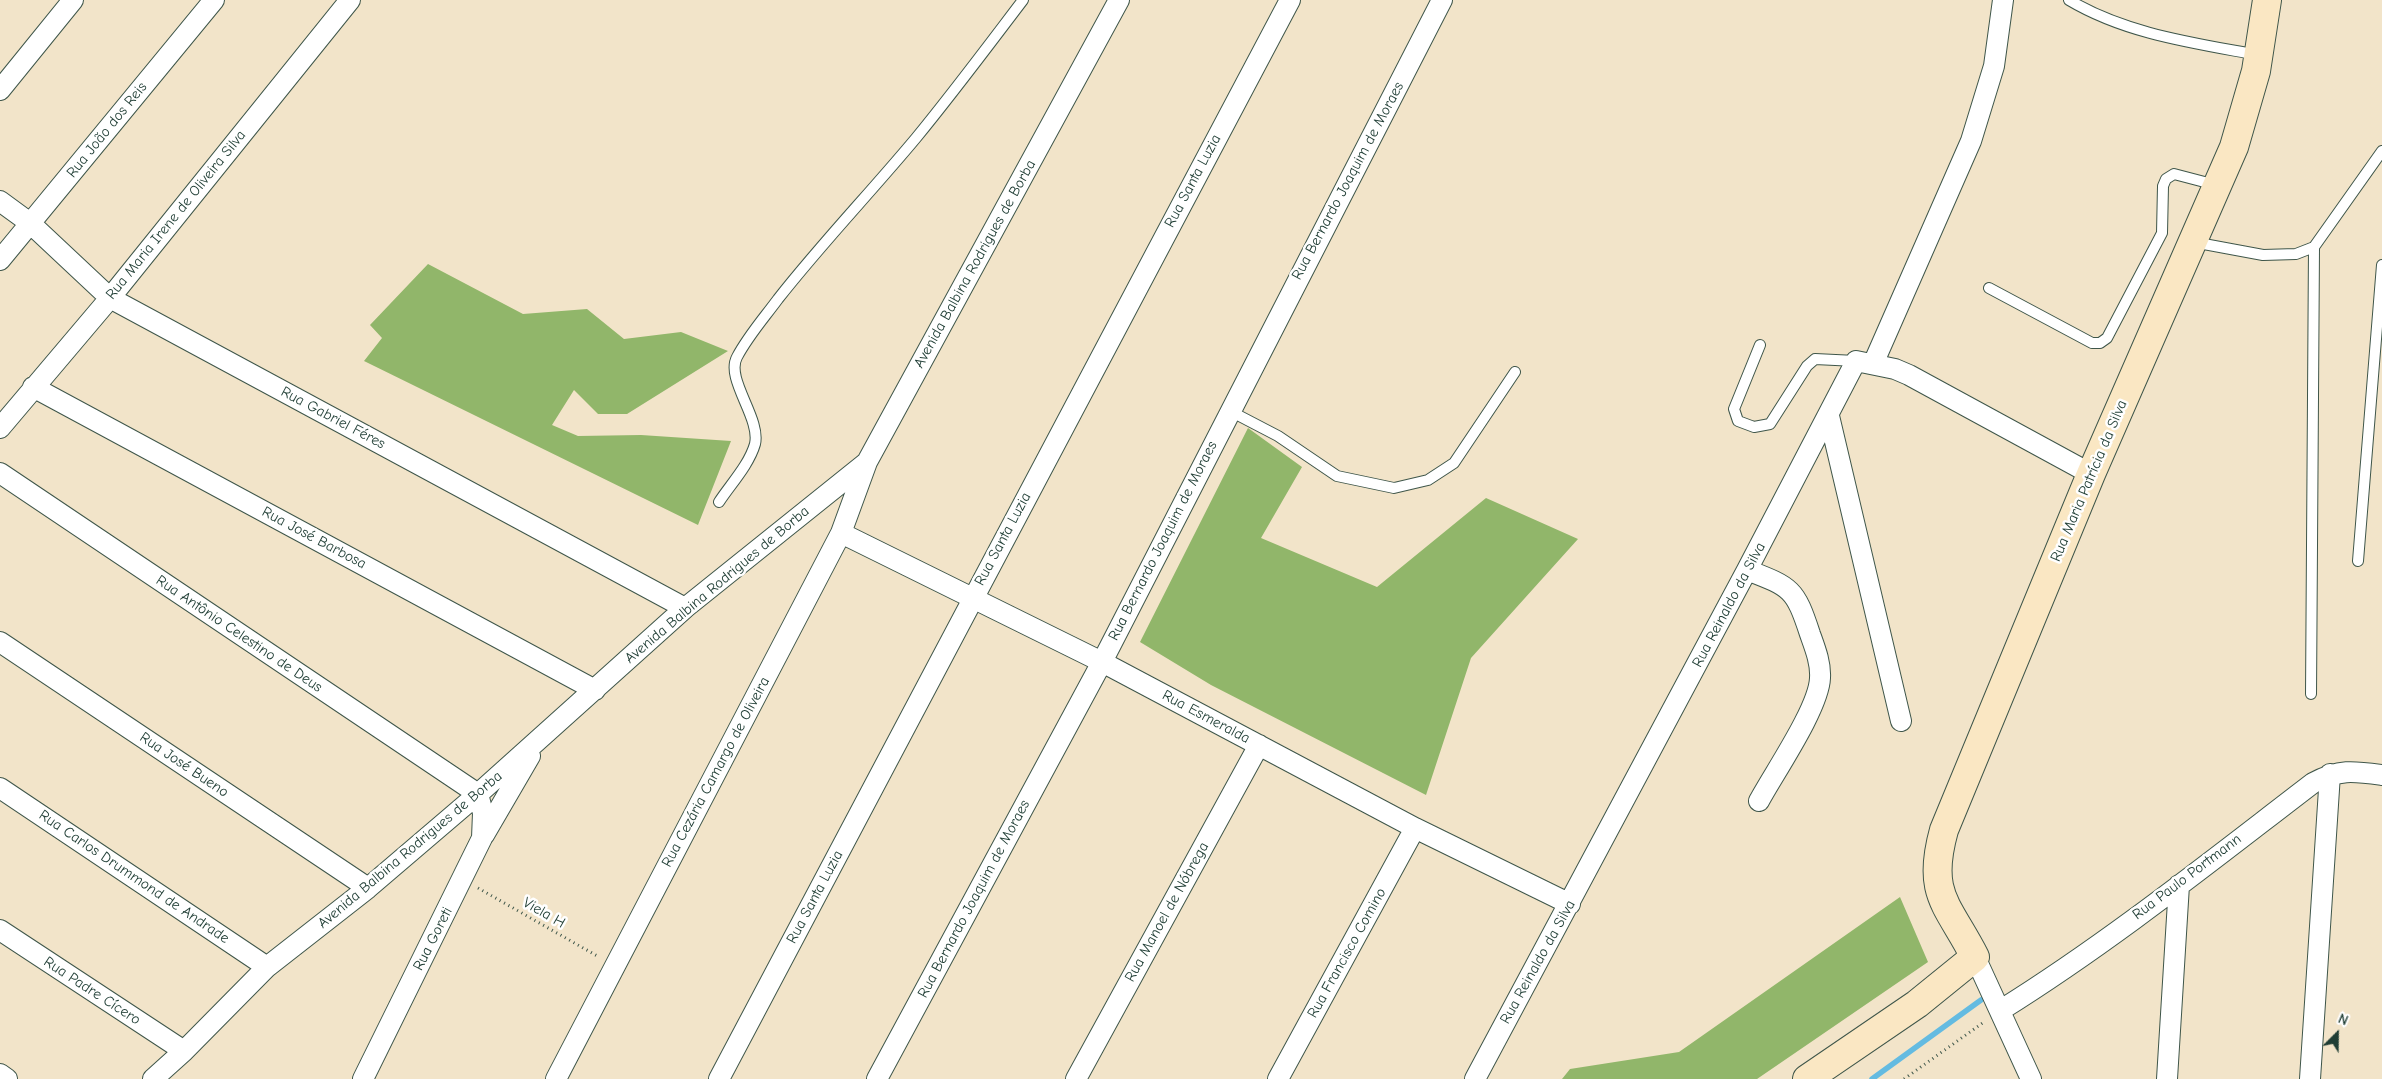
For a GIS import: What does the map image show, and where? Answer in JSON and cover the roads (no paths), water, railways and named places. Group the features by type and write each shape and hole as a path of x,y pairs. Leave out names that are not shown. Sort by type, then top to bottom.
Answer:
{"street":[{"path":"0,90 73,0"},
{"name":"Rua João dos Reis","path":"0,260 214,0"},
{"name":"Rua Maria Irene de Oliveira Silva","path":"0,428 110,298 350,0"},
{"name":"Avenida Balbina Rodrigues de Borba","path":"153,1079 184,1051 267,967 368,888 478,794 685,608 867,462 1119,0"},
{"name":"Rua Santa Luzia","path":"719,1079 972,597 1290,0"},
{"name":"Rua Bernardo Joaquim de Moraes","path":"877,1079 1102,662 1442,0"},
{"name":"Rua Reinaldo da Silva","path":"1475,1079 1829,416 1864,362 1972,141 1994,66 2003,0"},
{"name":"Rua Maria Patrícia da Silva","path":"1975,957 1940,896 1937,878 1938,853 1944,830 2092,474 2234,147 2259,55 2267,0"},
{"name":"Rua Gabriel Féres","path":"0,201 30,224 110,298 685,608"},
{"path":"1864,362 1909,375 2092,474"},
{"name":"Rua José Barbosa","path":"33,387 595,690"},
{"path":"1829,416 1901,721"},
{"name":"Rua Cezária Camargo de Oliveira","path":"556,1079 841,533 867,462"},
{"name":"Rua Antônio Celestino de Deus","path":"0,473 478,794"},
{"name":"Rua Esmeralda","path":"841,533 1102,662 1415,828 1570,904"},
{"path":"1747,570 1780,583 1794,594 1801,606 1818,659 1820,678 1812,707 1758,801"},
{"name":"Rua José Bueno","path":"0,642 368,888"},
{"path":"482,838 538,740"},
{"name":"Rua Manoel de Nóbrega","path":"1076,1079 1259,745"},
{"name":"Rua Paulo Portmann","path":"2001,1010 2031,991 2179,885 2313,783 2330,774 2353,772 2382,775"},
{"path":"2310,1079 2330,774"},
{"name":"Rua Carlos Drummond de Andrade","path":"0,788 267,967"},
{"name":"Rua Goreti","path":"363,1079 463,880 482,838 483,812 478,794"},
{"name":"Rua Francisco Comino","path":"1278,1079 1415,828"},
{"path":"2167,1079 2179,885"},
{"name":"Rua Padre Cícero","path":"0,930 184,1051"},
{"path":"1807,1079 1917,1004 1975,957 2032,1079"},
{"path":"0,1074 8,1079"}],"lane":[{"path":"718,502 749,457 755,444 756,435 736,375 735,360 746,342 816,250 916,138 1023,0"},
{"path":"2068,0 2089,12 2164,37 2259,55"},
{"path":"2192,242 2263,255 2296,254 2314,247 2382,151"},
{"path":"1989,288 2092,343 2100,343 2107,338 2162,233 2162,186 2166,179 2174,174 2217,185"},
{"path":"2311,694 2314,247"},
{"path":"2358,561 2382,265"},
{"path":"1760,345 1734,409 1738,422 1754,427 1770,424 1806,366 1815,359 1864,362"},
{"path":"1230,411 1278,436 1337,476 1394,488 1428,480 1454,463 1515,372"}],"waterway":[{"path":"1872,1079 1981,1000"}]}
